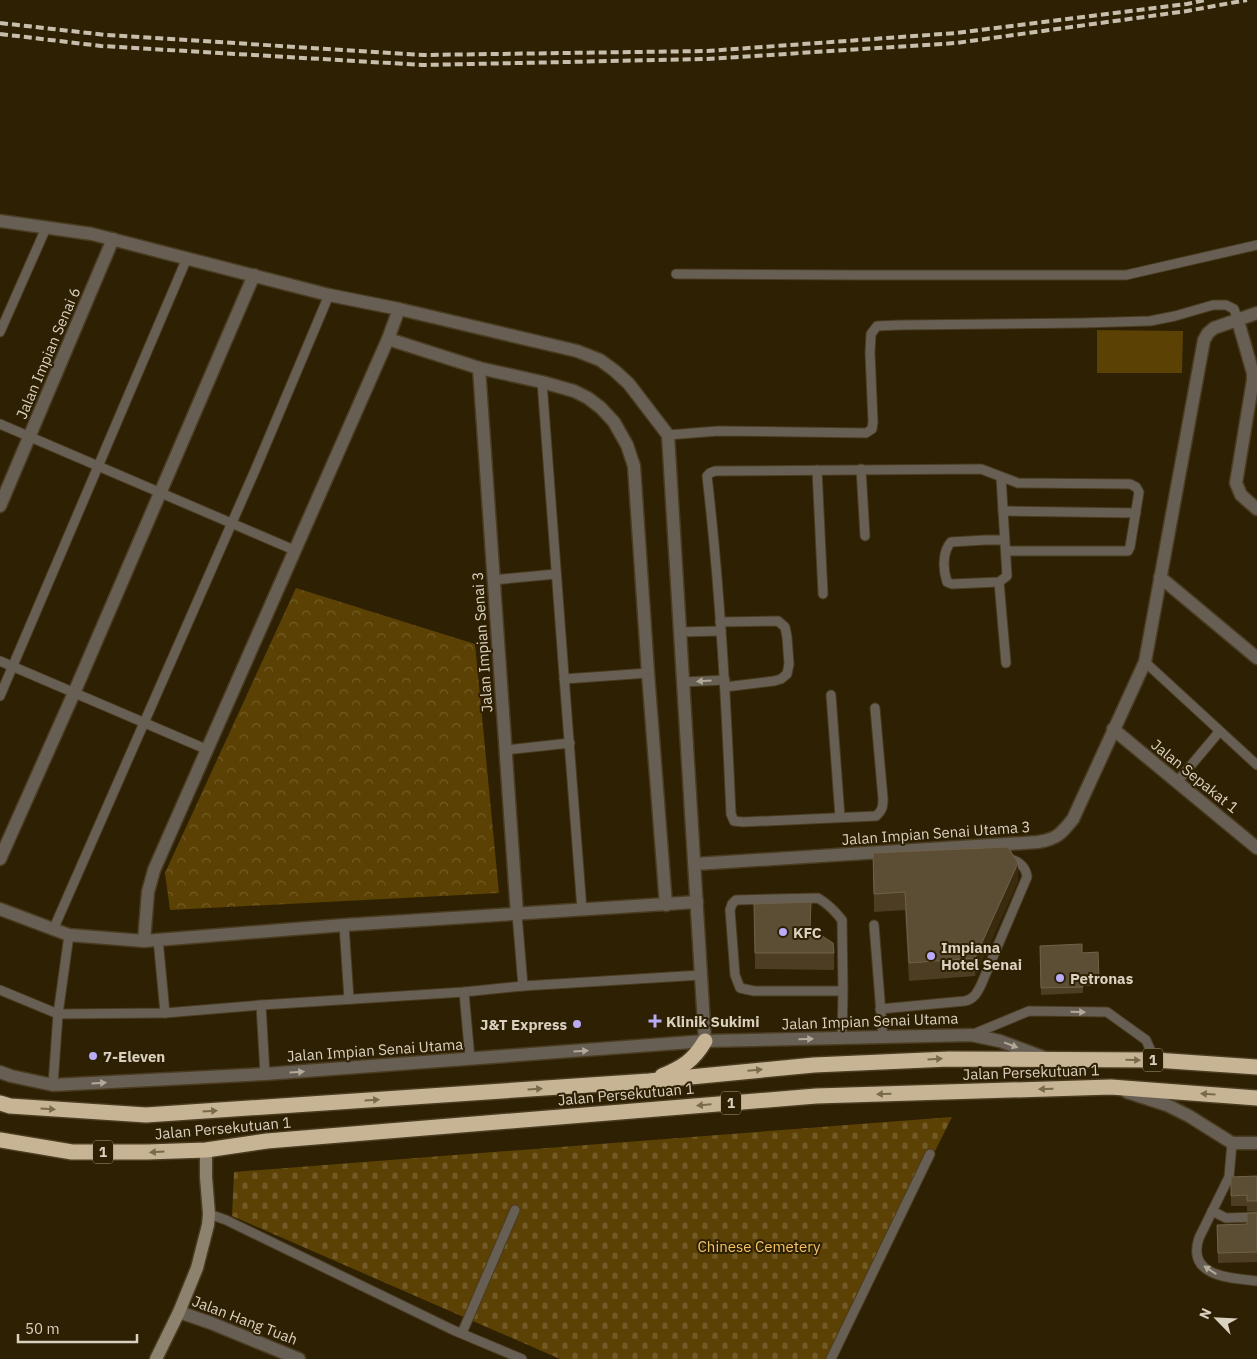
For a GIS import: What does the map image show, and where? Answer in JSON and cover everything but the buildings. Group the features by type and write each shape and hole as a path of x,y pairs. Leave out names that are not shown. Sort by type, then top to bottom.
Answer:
{"highway":[{"path":"649,1081 690,1062 705,1041"},
{"name":"Jalan Persekutuan 1","path":"0,1104 146,1115 649,1081 814,1066 949,1059 1155,1060 1257,1068"},
{"name":"Jalan Persekutuan 1","path":"0,1140 72,1152 147,1152 206,1150 276,1140 816,1096 1111,1087 1257,1098"}],"street":[{"path":"0,221 92,234 329,295 399,309 577,351 600,360 629,384 668,435 705,1041"},
{"name":"Jalan Impian Senai 6","path":"0,506 114,239"},
{"path":"0,859 161,493 254,275"},
{"path":"144,941 148,892 154,870 388,339 399,309"},
{"name":"Jalan Impian Senai Utama 3","path":"695,864 954,854 1048,841 1062,834 1073,819 1145,662 1204,340 1214,328 1257,314"},
{"path":"1238,320 1253,373 1253,380 1236,483 1241,495 1257,509"},
{"path":"388,339 479,368 574,391 588,398 601,408 614,422 628,445 634,466 666,905"},
{"name":"Jalan Impian Senai 3","path":"479,368 517,914"},
{"path":"1160,578 1257,658"},
{"name":"Jalan Sepakat 1","path":"1113,730 1257,848"},
{"path":"0,909 69,935 144,941 344,925 697,902"},
{"name":"Jalan Impian Senai Utama","path":"0,1072 53,1085 265,1074 705,1041 971,1035 1000,1041 1049,1060"},
{"path":"1111,1087 1166,1105 1189,1116 1232,1143 1257,1143"},
{"path":"156,1359 179,1312 197,1268 208,1226 206,1150"},
{"name":"Jalan Hang Tuah","path":"179,1312 212,1323 299,1359"}],"lane":[{"path":"0,332 46,228"},
{"path":"676,274 1126,275 1257,245"},
{"path":"0,696 187,258"},
{"path":"53,930 232,523 329,295"},
{"path":"668,435 718,432 866,434 872,429 873,422 870,334 877,326 901,324 1150,321 1213,305 1226,305 1234,309 1238,320"},
{"path":"542,382 582,910"},
{"path":"0,424 294,550"},
{"path":"861,469 865,536"},
{"path":"875,708 883,799 882,809 876,816 734,821 731,814 721,626 707,476 715,471 981,469 1018,483 1130,484 1136,487 1139,492 1128,551 1006,551"},
{"path":"817,470 823,594"},
{"path":"1001,477 1006,551 1007,576 999,582 952,584 947,582 944,574 945,554 946,548 951,542 1005,540"},
{"path":"1003,511 1136,513"},
{"path":"493,580 556,574"},
{"path":"999,582 1006,663"},
{"path":"680,632 778,621 785,626 789,667 785,676 774,681 683,682"},
{"path":"0,661 208,750"},
{"path":"1145,662 1257,765"},
{"path":"564,679 648,673"},
{"path":"831,696 840,817"},
{"path":"1177,782 1219,732"},
{"path":"506,750 570,743"},
{"path":"880,1009 965,1001 974,997 981,985 1027,877 1026,871 1013,859 994,859"},
{"path":"842,1039 843,991 842,920 835,910 818,898 736,900 732,904 730,910 735,975 740,988 754,991 843,991"},
{"path":"517,914 523,986"},
{"path":"344,925 349,999"},
{"path":"874,925 883,1038"},
{"path":"53,1085 58,1014 69,935"},
{"path":"158,939 165,1013"},
{"path":"0,990 58,1014 165,1013 464,992 523,986 701,976"},
{"path":"464,992 470,1059"},
{"path":"261,1005 265,1074"},
{"path":"971,1035 1029,1011 1107,1012 1146,1040 1155,1060"},
{"path":"1232,1143 1229,1177 1197,1243 1196,1256 1209,1272 1216,1275 1257,1281"},
{"path":"831,1359 930,1154"},
{"path":"1229,1177 1239,1178"},
{"path":"462,1333 515,1210"},
{"path":"1212,1211 1226,1218 1257,1217"},
{"path":"209,1214 226,1220 462,1333 522,1359"}],"green space":[{"path":"1097,330 1183,331 1182,373 1097,373"},
{"path":"296,588 475,644 499,893 170,910 165,873"},
{"name":"Chinese Cemetery","path":"952,1117 831,1359 560,1359 232,1216 234,1172"}],"railway":[{"path":"0,23 106,35 424,55 707,51 956,33 1187,4 1205,0"},
{"path":"0,34 101,46 423,65 707,59 956,43 1187,11 1247,0"}],"place":[{"name":"KFC","path":"783,932"},
{"name":"Impiana Hotel Senai","path":"931,956"},
{"name":"Petronas","path":"1060,978"},
{"name":"Klinik Sukimi","path":"655,1021"},
{"name":"J&T Express","path":"577,1024"},
{"name":"7-Eleven","path":"93,1056"}]}
